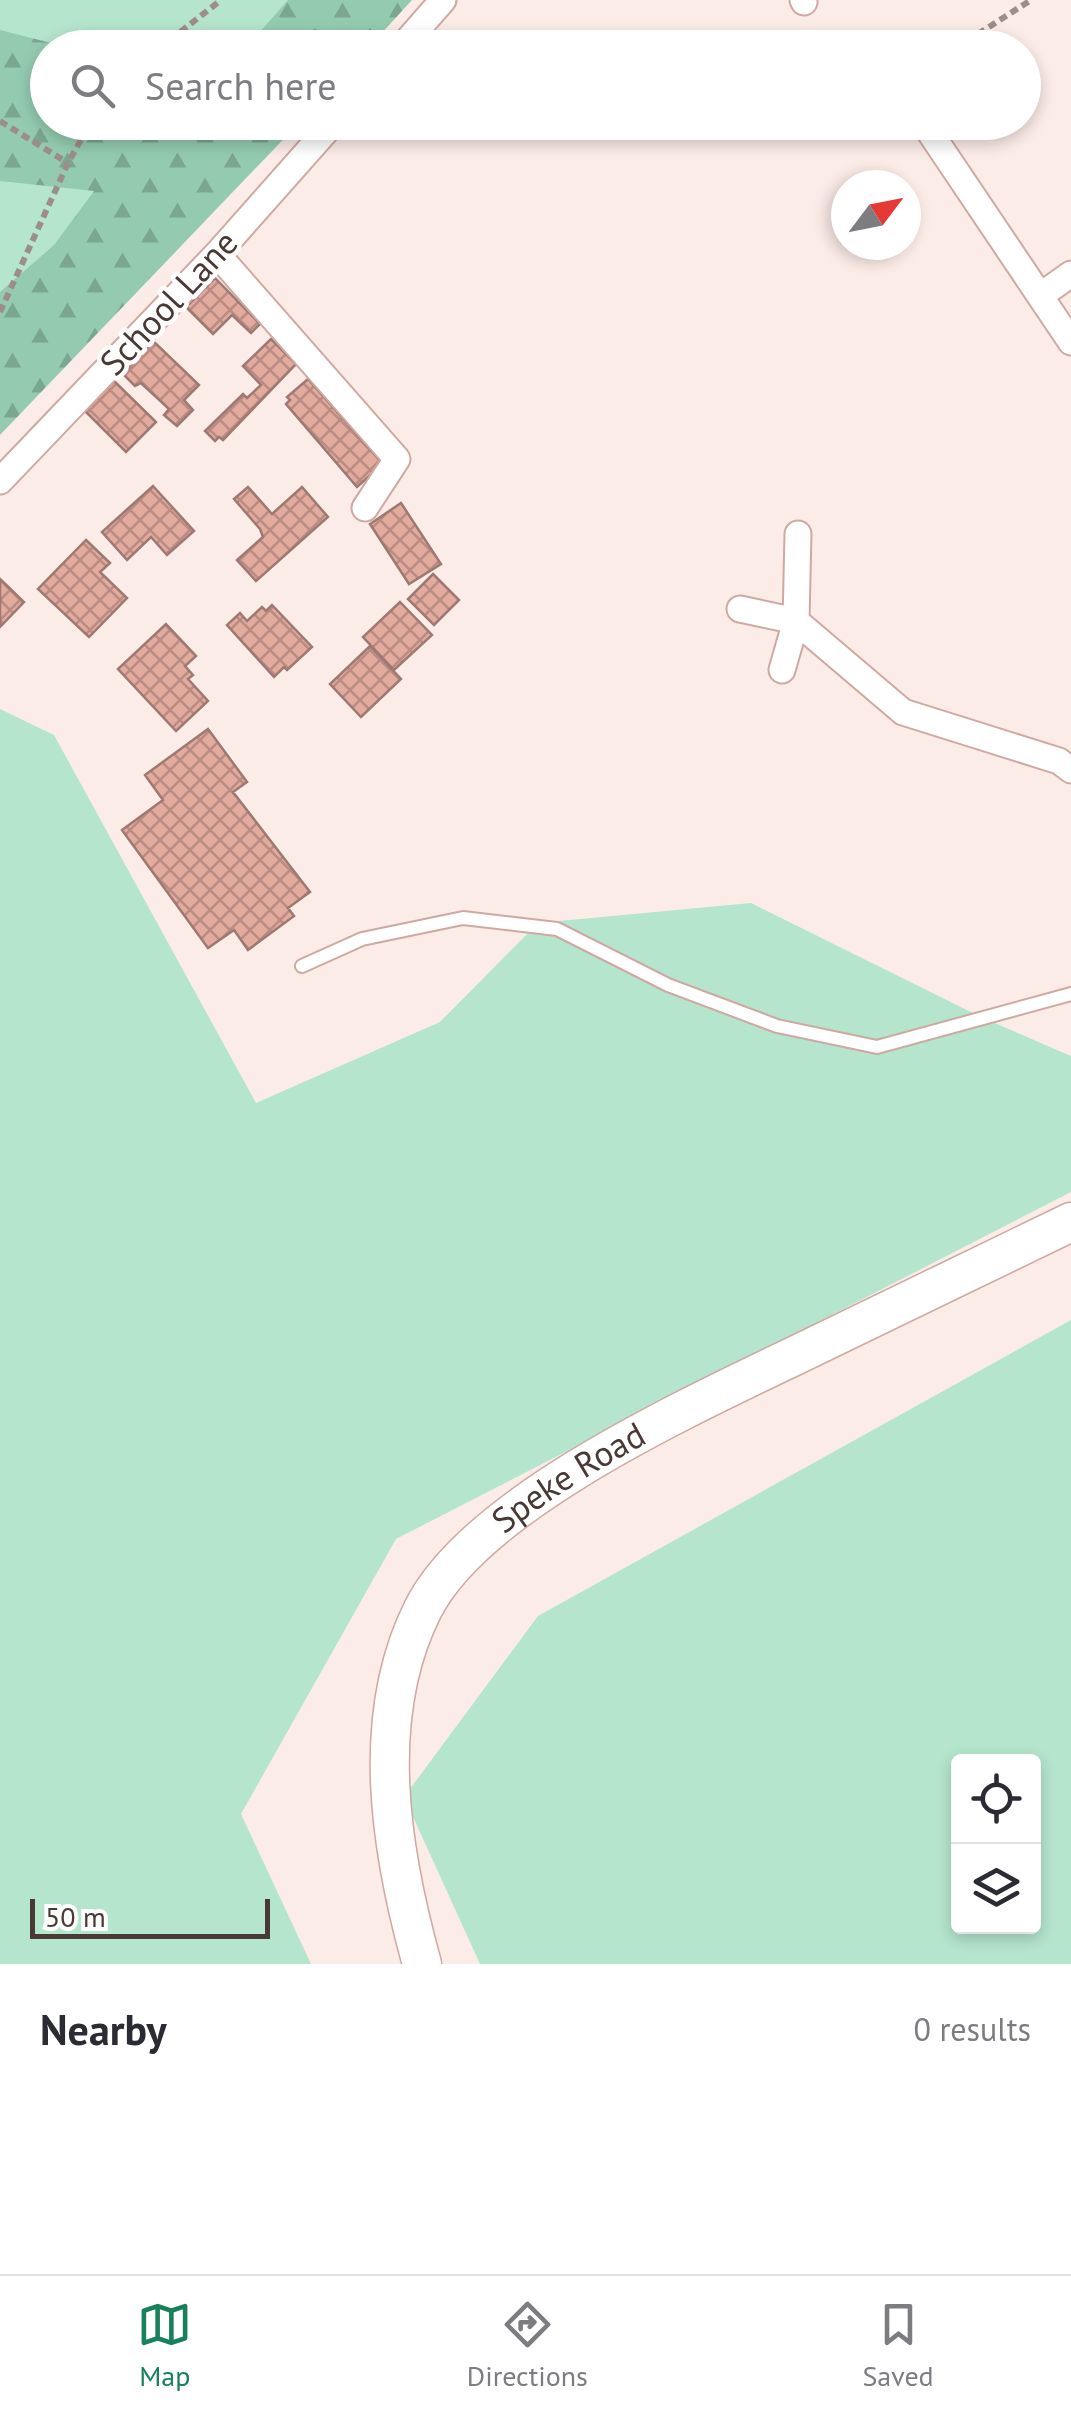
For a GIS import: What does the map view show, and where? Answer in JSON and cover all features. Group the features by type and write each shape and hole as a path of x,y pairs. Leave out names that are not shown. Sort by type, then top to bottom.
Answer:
{"street":[{"path":"417,30 443,0"},
{"name":"School Lane","path":"0,481 217,254 318,140"},
{"path":"936,140 1071,342"},
{"path":"217,254 397,459 365,508"},
{"path":"1040,296 1071,274"},
{"path":"782,670 796,621 798,534"},
{"path":"740,609 796,621 903,712 1059,761 1071,770"},
{"name":"Speke Road","path":"422,1964 404,1897 389,1775 397,1684 423,1608 458,1561 555,1483 692,1406 1071,1222"}],"lane":[{"path":"302,966 362,938 463,918 556,929 668,985 777,1026 877,1047 1071,994"}],"path":[{"path":"183,30 221,0"},
{"path":"984,30 1032,0"},
{"path":"0,120 30,139"},
{"path":"31,140 68,164"},
{"path":"0,312 81,140"}],"green space":[{"path":"0,0 395,0 367,30 30,30 30,140 266,140 0,428"},
{"path":"288,0 412,0 385,30 262,30"},
{"path":"0,30 30,38 30,140 283,140 0,435 0,292 54,245 94,191 0,181"},
{"path":"0,709 54,735 256,1103 440,1022 538,923 751,903 981,1017 1071,1056 1071,1192 396,1539 241,1814 311,1964 0,1964"},
{"path":"1071,1320 1071,1964 480,1964 404,1797 538,1616"}],"building":[{"path":"215,278 260,324 251,333 232,315 213,334 186,307"},
{"path":"271,339 296,364 223,440 219,437 215,441 205,431 243,394 247,398 261,385 243,366"},
{"path":"153,341 199,385 184,400 193,410 177,426 164,415 169,409 141,383 135,386 123,374"},
{"path":"308,379 383,464 357,487 286,404 290,400 287,397"},
{"path":"114,381 156,422 126,452 84,410"},
{"path":"153,486 194,531 167,555 151,537 127,560 102,532"},
{"path":"248,487 272,514 302,487 328,517 256,581 237,560 263,537 234,499"},
{"path":"401,503 441,564 409,584 370,524"},
{"path":"86,540 110,563 100,572 127,598 89,637 38,589"},
{"path":"433,574 459,600 434,625 408,599"},
{"path":"0,579 24,602 0,627"},
{"path":"400,602 432,635 394,670 363,637"},
{"path":"272,605 312,647 274,677 227,625 240,613 247,621 262,607 266,611"},
{"path":"166,624 196,656 185,666 193,675 188,679 208,701 176,731 118,669"},
{"path":"370,646 401,679 361,717 330,684"},
{"path":"208,729 247,782 233,792 310,892 288,908 294,916 248,950 234,930 208,948 122,830 163,800 145,775"}]}
